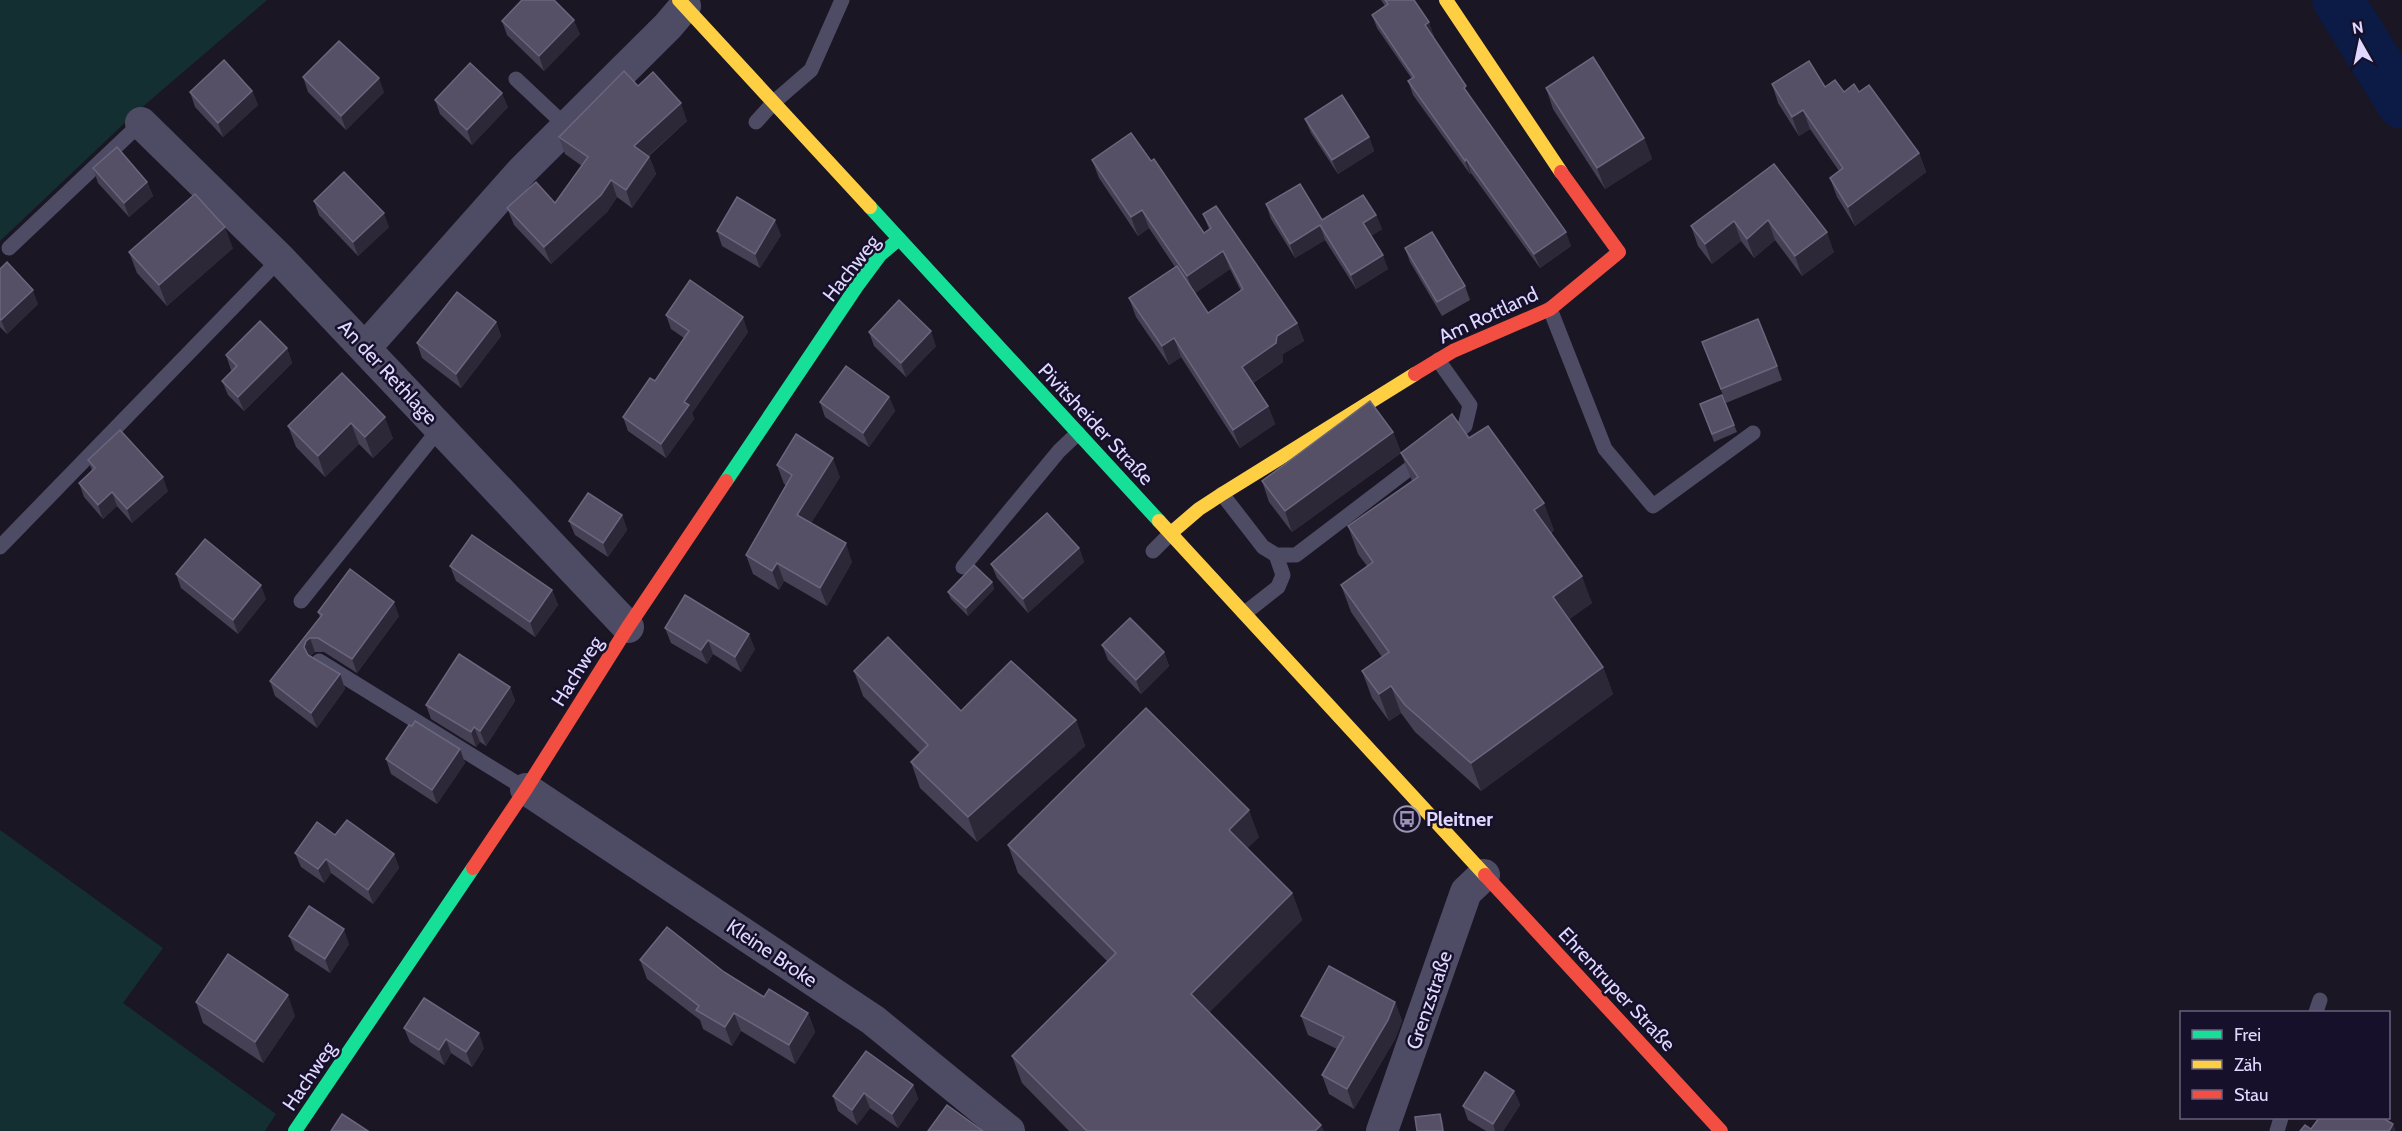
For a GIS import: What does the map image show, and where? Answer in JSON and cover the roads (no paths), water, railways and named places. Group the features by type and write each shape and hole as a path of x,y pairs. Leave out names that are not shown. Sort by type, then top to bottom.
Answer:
{"street":[{"name":"Am Rottland","path":"1171,533 1199,509 1222,494 1438,360 1550,309 1619,252 1559,169 1446,0"},
{"name":"Pivitsheider Straße","path":"682,3 1484,875"},
{"path":"365,348 524,170 682,3"},
{"name":"An der Rethlage","path":"141,123 280,259 628,627"},
{"name":"Hachweg","path":"295,1131 526,789 628,627 857,286 880,255 899,239"},
{"name":"Kleine Broke","path":"526,789 873,1020 1009,1131"},
{"name":"Grenzstraße","path":"1382,1131 1466,892 1484,875"},
{"name":"Ehrentruper Straße","path":"1484,875 1721,1131"}],"lane":[{"path":"756,122 774,102 811,70 842,0"},
{"path":"516,79 567,127"},
{"path":"9,248 141,123"},
{"path":"0,547 280,259"},
{"path":"1550,309 1605,449 1653,506 1753,433"},
{"path":"1222,494 1263,547 1276,555 1296,555 1465,426 1470,405 1438,360"},
{"path":"301,601 440,428"},
{"path":"963,567 1059,452 1078,433"},
{"path":"1153,551 1171,533"},
{"path":"1245,613 1278,587 1283,575 1276,555"},
{"path":"319,661 526,789"}],"waterway":[{"path":"2338,0 2402,103"}],"place":[{"name":"Pleitner","path":"1407,819"}]}
